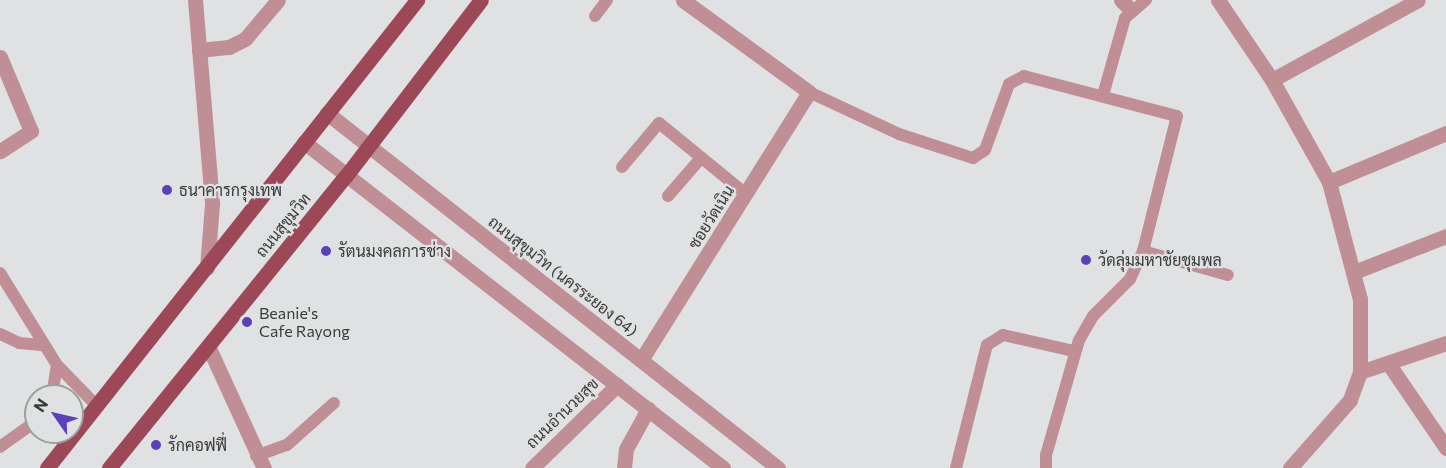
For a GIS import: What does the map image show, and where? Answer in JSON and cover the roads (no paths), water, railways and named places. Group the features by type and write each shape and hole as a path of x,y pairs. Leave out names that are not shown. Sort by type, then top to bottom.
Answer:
{"main road":[{"name":"ถนนสุขุมวิท","path":"47,468 417,0"},
{"name":"ถนนสุขุมวิท","path":"110,468 209,348 481,0"}],"street":[{"path":"195,0 212,204 207,268"},
{"path":"199,50 229,47 245,39 278,0"},
{"path":"683,0 809,92"},
{"path":"1218,0 1272,80 1329,182 1360,299 1360,372 1350,400 1290,468"},
{"path":"1272,80 1418,0"},
{"path":"0,57 31,131 0,152"},
{"name":"ซอยวัดเนิน","path":"641,360 809,92"},
{"name":"ถนนสุขุมวิท (นครระยอง 64)","path":"327,112 778,468"},
{"path":"1329,182 1446,134"},
{"path":"304,142 723,468"},
{"path":"1354,272 1446,236"},
{"path":"1360,372 1446,343"},
{"path":"209,348 260,462"},
{"path":"1388,363 1446,448"},
{"name":"ถนนอำนวยสุข","path":"536,467 617,385"},
{"path":"624,468 626,449 648,409"}],"lane":[{"path":"595,16 607,0"},
{"path":"1102,95 1126,5 1146,0"},
{"path":"809,92 899,134 973,158 985,150 1010,84 1024,76 1177,116 1143,251 1130,279 1093,316 1074,351 1046,455 1046,468"},
{"path":"622,167 659,123 700,159 746,194"},
{"path":"668,196 700,159"},
{"path":"1143,251 1228,274"},
{"path":"2,279 57,365 96,405"},
{"path":"0,334 19,343 44,345"},
{"path":"956,468 987,345 1003,335 1074,351"},
{"path":"54,384 57,365"},
{"path":"260,462 287,445 334,404"},
{"path":"0,447 24,430"}],"place":[{"name":"ธนาคารกรุงเทพ","path":"167,190"},
{"name":"รัตนมงคลการช่าง","path":"326,251"},
{"name":"วัดลุ่มมหาชัยชุมพล","path":"1086,260"},
{"name":"Beanie's Cafe Rayong","path":"247,322"},
{"name":"รักคอฟฟี่","path":"156,445"}]}
